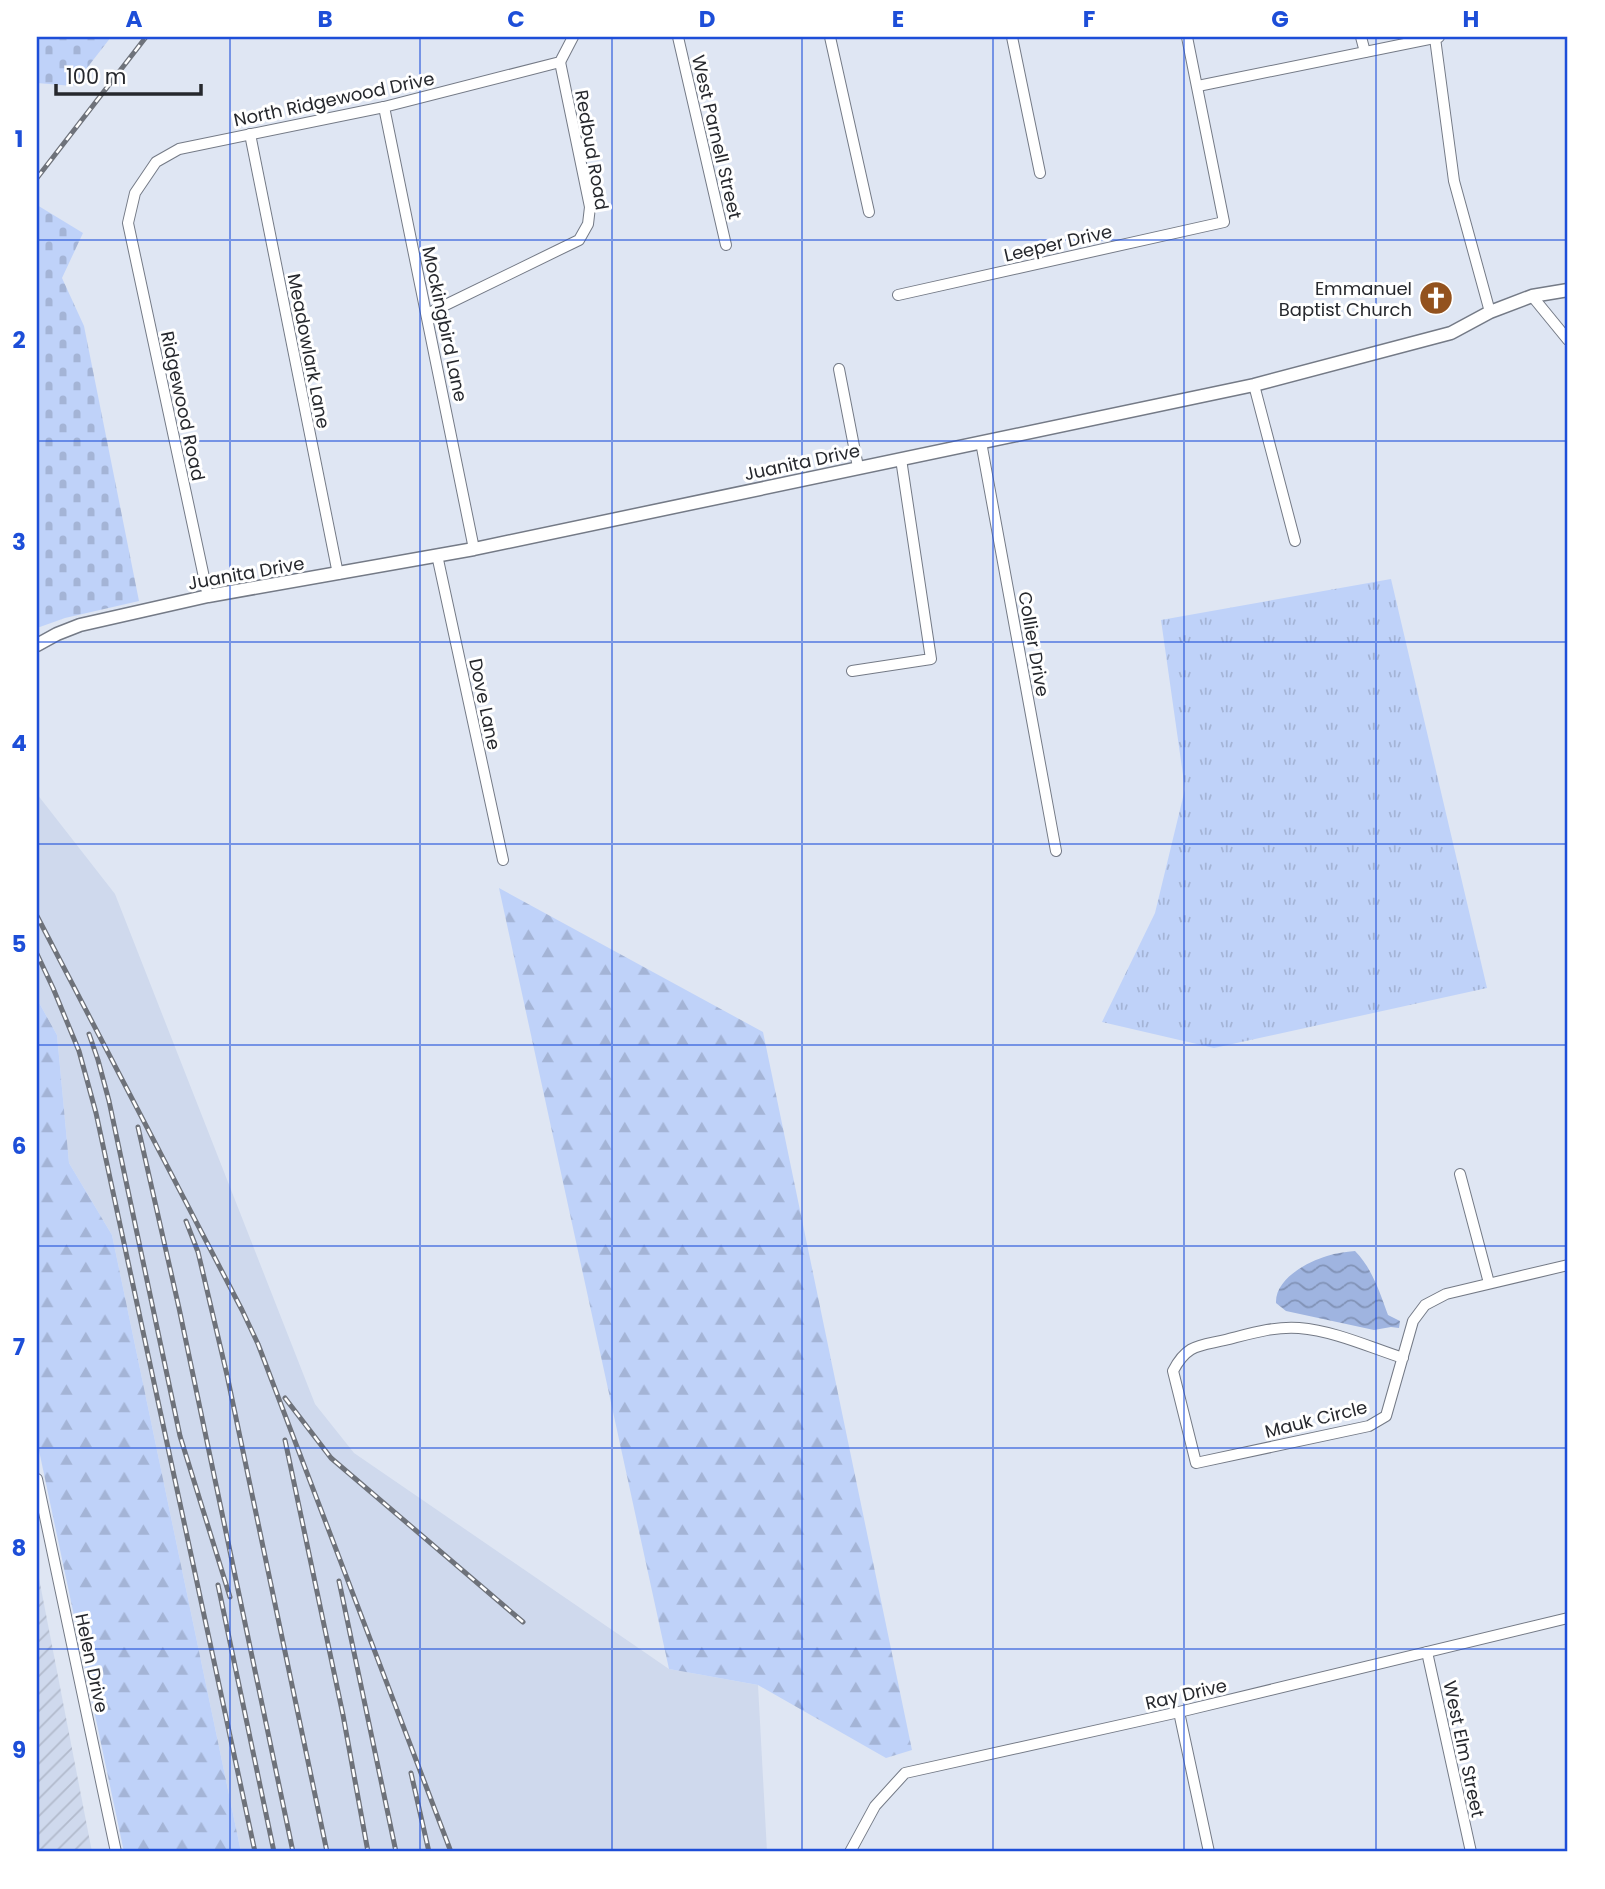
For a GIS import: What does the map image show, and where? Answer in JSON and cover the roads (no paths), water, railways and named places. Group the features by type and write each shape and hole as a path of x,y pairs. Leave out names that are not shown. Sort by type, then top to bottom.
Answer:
{"street":[{"path":"560,61 573,37"},
{"name":"West Parnell Street","path":"678,37 726,245"},
{"path":"830,37 869,212"},
{"path":"1012,37 1040,173"},
{"path":"1187,37 1198,86 1437,37 1454,181 1490,312"},
{"path":"1361,37 1365,52"},
{"name":"North Ridgewood Drive","path":"128,223 135,192 156,162 179,149 384,107 560,61"},
{"name":"Redbud Road","path":"427,314 579,240 588,224 590,207 560,61"},
{"name":"Leeper Drive","path":"898,295 1224,222 1198,86"},
{"name":"Mockingbird Lane","path":"384,107 474,549"},
{"name":"Meadowlark Lane","path":"250,134 338,574"},
{"name":"Ridgewood Road","path":"128,223 208,596"},
{"name":"Juanita Drive","path":"37,645 80,625 208,596 474,549 1254,384 1451,333 1490,312 1532,296 1568,289"},
{"path":"1532,296 1568,340"},
{"path":"839,369 859,467"},
{"path":"1254,384 1295,541"},
{"name":"Collier Drive","path":"981,442 1056,851"},
{"path":"852,671 931,659 901,459"},
{"name":"Dove Lane","path":"437,555 503,860"},
{"path":"1460,1174 1489,1283"},
{"name":"Mauk Circle","path":"1403,1358 1327,1332 1297,1328 1264,1330 1190,1349 1180,1357 1173,1371 1196,1463 1369,1426 1386,1416 1403,1358 1413,1321 1425,1305 1446,1294 1568,1265"},
{"name":"Helen Drive","path":"37,1479 116,1852"},
{"name":"Ray Drive","path":"849,1852 875,1806 905,1773 1180,1712 1568,1618"},
{"name":"West Elm Street","path":"1427,1652 1471,1852"},
{"path":"1180,1712 1209,1852"}],"water":[{"path":"1355,1251 1371,1273 1388,1315 1400,1321 1399,1328 1374,1330 1286,1311 1276,1303 1277,1294 1286,1279 1302,1267 1327,1256"}],"railway":[{"path":"37,178 146,37"},
{"path":"37,916 258,1344 451,1852"},
{"path":"37,954 79,1051 96,1113 255,1852"},
{"path":"89,1034 109,1101 180,1436 230,1597"},
{"path":"138,1127 179,1308 293,1852"},
{"path":"186,1221 198,1252 227,1375 327,1852"},
{"path":"285,1398 331,1458 523,1622"},
{"path":"285,1440 343,1715 368,1852"},
{"path":"339,1581 396,1852"},
{"path":"218,1585 274,1852"},
{"path":"411,1773 429,1852"}],"place":[{"name":"Emmanuel Baptist Church","path":"1436,298"}]}
